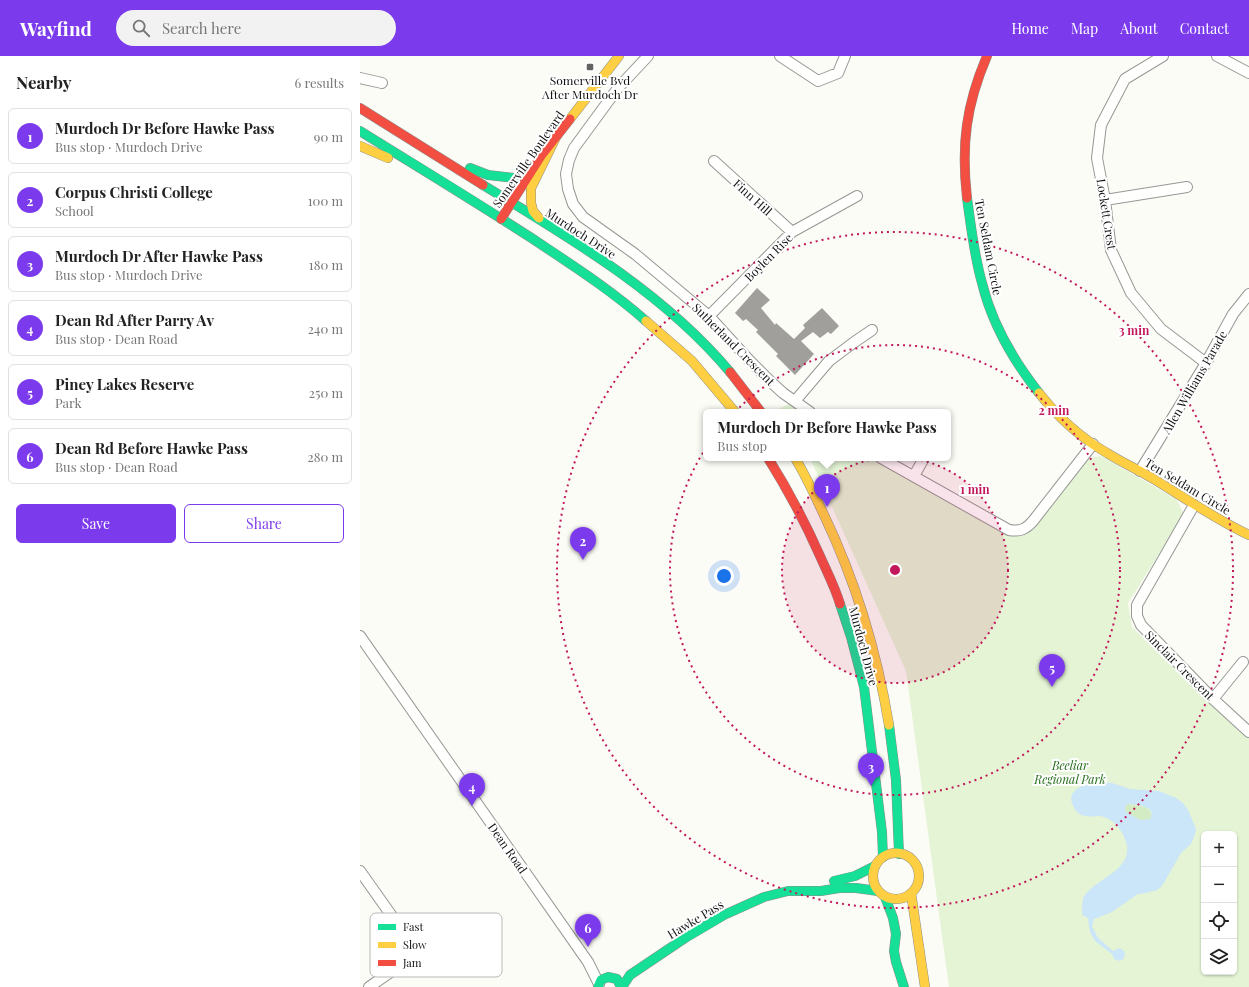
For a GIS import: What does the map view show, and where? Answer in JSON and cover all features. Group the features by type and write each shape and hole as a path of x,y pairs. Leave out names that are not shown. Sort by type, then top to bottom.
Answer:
{"main road":[{"name":"Somerville Boulevard","path":"501,218 501,205 519,172 609,56"},
{"name":"Somerville Boulevard","path":"501,205 619,56"},
{"name":"Ten Seldam Circle","path":"987,56 980,70 971,97 966,125 964,151 966,193 984,290 1006,345 1024,374 1053,409 1093,444 1155,480 1194,505 1248,531"},
{"name":"Murdoch Drive","path":"360,108 404,136 501,205"},
{"path":"360,118 370,115"},
{"name":"Murdoch Drive","path":"360,131 423,171 544,223 618,271 653,298 686,327 718,359 760,409"},
{"path":"544,223 533,212 530,205 530,196 534,179 547,158 557,135"},
{"path":"404,136 488,176 519,172"},
{"path":"360,146 423,171"},
{"name":"Murdoch Drive","path":"501,205 501,218 593,278 624,301 692,361 732,409"},
{"name":"Murdoch Drive","path":"770,461 789,492 813,538 836,591 851,637 864,687 882,832 883,857"},
{"name":"Murdoch Drive","path":"797,461 834,534 858,595 870,635 884,697 894,752 898,798 900,854"},
{"path":"881,894 890,899 902,899 916,888 919,876 918,870 911,859 900,854 890,854 883,857 875,866 873,872 874,886 881,894 894,918 896,934 894,951 904,987"},
{"name":"Hawke Pass","path":"800,890 818,884 855,876 875,866"},
{"name":"Hawke Pass","path":"622,987 630,975 722,915 758,900 783,892 800,890 819,891 853,887 881,894"},
{"path":"911,893 926,987"},
{"name":"Hawke Pass","path":"611,977 630,975"},
{"path":"598,985 601,980 611,977 619,982 622,987"}],"street":[{"name":"Sutherland Crescent","path":"648,56 618,88 574,148 569,160 566,174 568,188 573,204 583,217 635,254 709,316 771,382 806,409"},
{"path":"780,56 818,81 838,73 845,56"},
{"name":"Lockett Crest","path":"1163,56 1125,79 1101,125 1097,158 1105,200 1111,250 1130,293 1161,329 1206,363"},
{"path":"1217,56 1249,73"},
{"path":"360,78 382,84"},
{"name":"Finn Hill","path":"714,161 792,232"},
{"path":"1105,200 1187,187"},
{"name":"Boylen Rise","path":"709,316 792,232 856,196"},
{"name":"Allen Williams Parade","path":"1140,471 1206,363 1233,314 1249,294"},
{"path":"795,401 829,361 852,342 872,330"},
{"path":"886,461 1009,530 1018,531 1028,528 1093,444"},
{"path":"914,476 922,461"},
{"name":"Sinclair Crescent","path":"1194,505 1137,605 1137,616 1141,625 1249,732"},
{"name":"Dean Road","path":"360,636 588,962 598,985"},
{"path":"1214,699 1243,662"},
{"path":"360,871 390,913"},
{"name":"Dean Road","path":"588,962 611,977"},
{"path":"369,987 383,977"}],"green space":[{"path":"791,403 799,409 778,409"},
{"name":"Beeliar Regional Park","path":"1101,456 1176,499 1183,512 1181,519 1128,603 1132,627 1249,738 1249,987 949,987 906,671 811,461 877,461 912,479 1006,533 1019,536 1032,530 1086,460"},
{"path":"1127,804 1145,807 1152,816 1150,819 1140,820 1126,812 1125,808"}],"water":[{"path":"1095,783 1112,783 1130,789 1159,791 1176,798 1183,803 1188,810 1196,829 1191,844 1181,853 1162,886 1157,890 1138,894 1110,913 1094,919 1092,926 1098,938 1113,951 1120,948 1125,952 1124,958 1120,961 1114,959 1112,954 1095,941 1091,934 1088,918 1082,915 1083,899 1088,892 1118,868 1124,861 1127,852 1125,837 1116,825 1104,817 1081,815 1072,804 1071,798 1076,790 1085,785","holes":["1127,804 1140,805 1148,809 1151,811 1152,815 1150,819 1140,820 1126,812 1125,808"]}],"building":[{"path":"757,288 770,300 761,308 775,325 776,323 794,339 805,328 803,325 822,308 839,326 831,334 828,332 820,338 813,332 801,341 814,354 795,375 776,356 778,354 756,332 758,330 746,319 743,321 735,313"}],"traffic: fast":[{"path":"360,131 469,198 577,268 646,321"},
{"path":"470,168 488,175 514,178"},
{"path":"483,185 549,225 614,268 675,316 704,343 730,372"},
{"path":"967,198 979,272 991,313 1012,355 1039,393"},
{"path":"840,604 851,637 864,687 882,832 883,857"},
{"path":"889,725 896,780 899,854"},
{"path":"834,881 855,876 875,866"},
{"path":"622,987 630,975 685,938 724,915 764,897 788,891 821,891 839,888 856,888 878,891"},
{"path":"885,897 893,918 896,934 894,951 904,987"},
{"path":"598,987 601,980 608,977 617,979 621,987"}],"traffic: slow":[{"path":"570,119 619,56"},
{"path":"539,218 533,211 531,203 531,188 557,135"},
{"path":"360,146 388,158"},
{"path":"646,321 692,361 732,409"},
{"path":"1039,393 1070,426 1088,441 1151,477 1214,516 1249,535"},
{"path":"797,461 810,486 846,566 872,644 889,725"},
{"path":"896,853 909,857 915,863 919,876 915,889 909,895 896,899 883,895 877,889 873,876 877,863 883,857 896,853"},
{"path":"911,893 925,987"}],"traffic: jam":[{"path":"967,198 965,179 965,143 967,126 974,91 987,56"},
{"path":"360,108 483,185"},
{"path":"501,219 541,156 570,119"},
{"path":"730,372 759,409"},
{"path":"770,461 808,531 840,604"}],"place":[{"name":"Somerville Bvd After Murdoch Dr","path":"590,67"},
{"name":"Murdoch Dr Before Hawke Pass","path":"827,507"},
{"name":"Corpus Christi College","path":"583,560"},
{"name":"Piney Lakes Reserve","path":"1052,687"},
{"name":"Murdoch Dr After Hawke Pass","path":"871,786"},
{"name":"Dean Rd After Parry Av","path":"472,806"},
{"name":"Dean Rd Before Hawke Pass","path":"588,947"}]}
